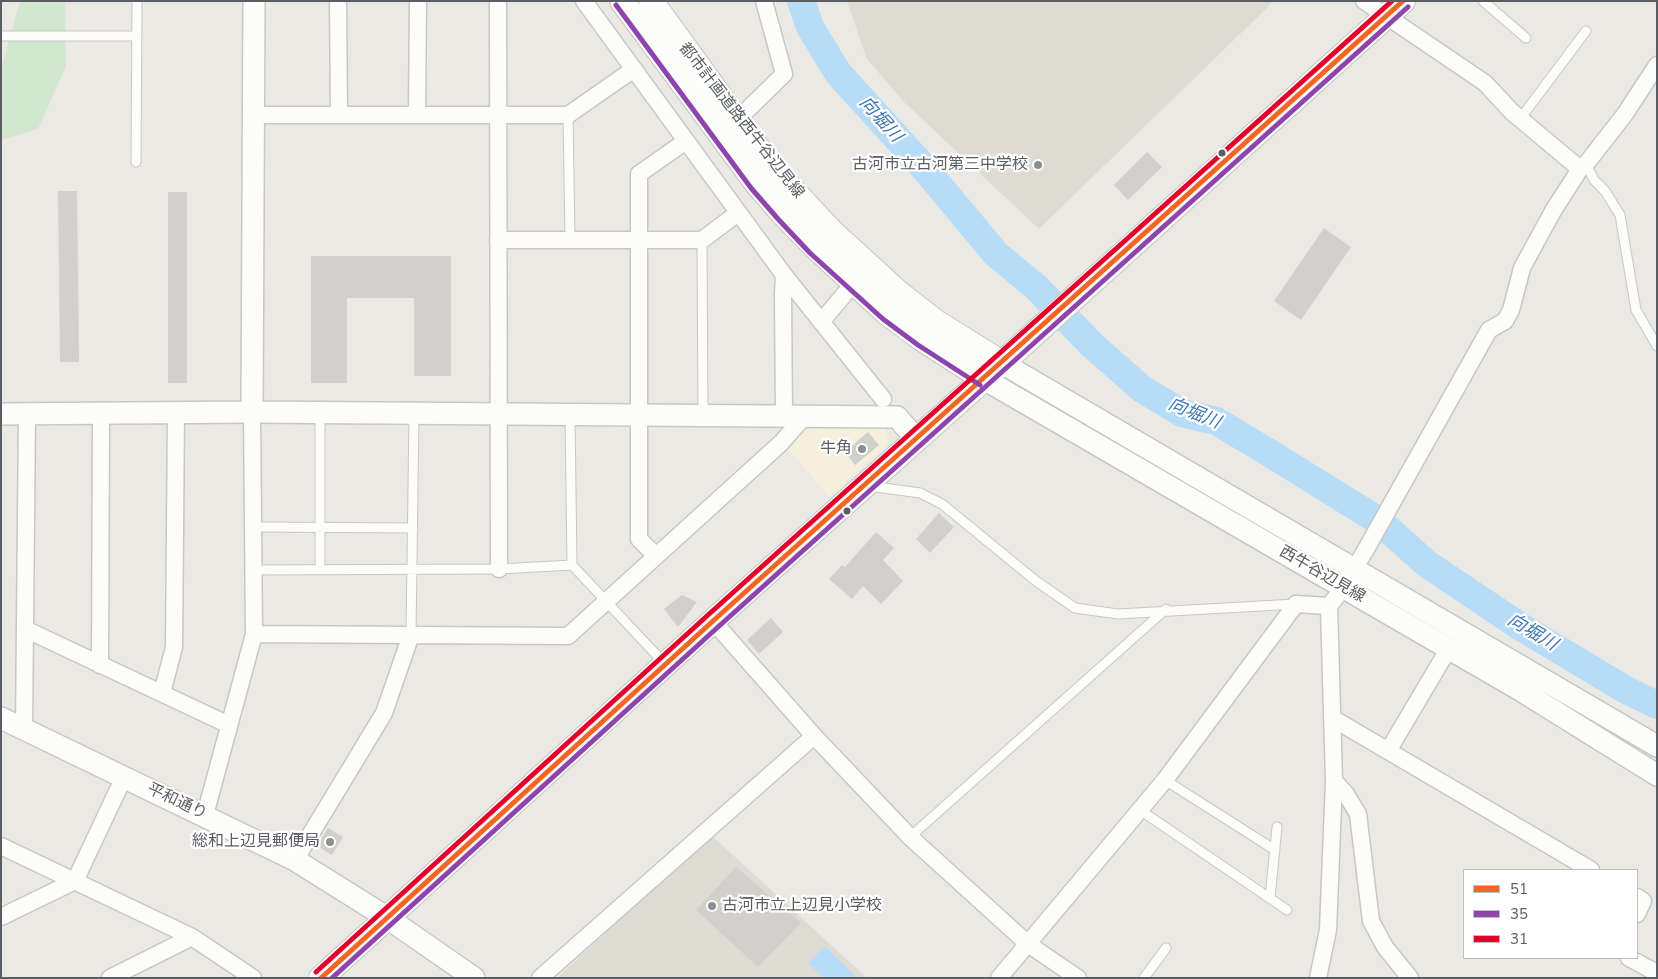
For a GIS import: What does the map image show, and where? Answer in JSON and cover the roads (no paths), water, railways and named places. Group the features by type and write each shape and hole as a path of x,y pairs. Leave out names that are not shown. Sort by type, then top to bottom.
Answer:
{"main road":[{"name":"都市計画道路西牛谷辺見線","path":"622,1 757,184 814,247 887,314 984,379"},
{"name":"都市計画道路西牛谷辺見線","path":"651,1 773,169 797,196 900,294 936,322 1002,364"},
{"path":"321,978 665,664 1002,364 1403,1"}],"street":[{"path":"205,815 254,634 252,412 255,115 254,1"},
{"path":"338,1 339,114"},
{"path":"418,1 418,115"},
{"path":"498,1 499,569"},
{"path":"584,1 784,275 883,399"},
{"path":"737,120 784,74 764,1"},
{"path":"1364,1 1485,83 1520,119 1583,167"},
{"path":"1318,978 1328,930 1334,781 1329,606 1354,570 1489,330 1505,322 1511,310 1522,268 1531,248 1583,167 1625,114 1657,65"},
{"path":"255,115 568,115 634,69"},
{"path":"655,555 640,539 639,174 686,141"},
{"path":"498,240 702,240 738,213"},
{"path":"254,634 568,636 655,555 781,443 794,417 783,294 784,275"},
{"path":"821,322 853,284"},
{"name":"西牛谷辺見線","path":"1002,364 1657,746"},
{"name":"西牛谷辺見線","path":"984,379 1449,648 1657,775"},
{"path":"1,414 252,412 897,417 917,440"},
{"path":"24,729 27,414"},
{"path":"100,664 101,414"},
{"path":"162,694 174,648 176,414"},
{"path":"999,978 1165,780 1296,604 1329,606"},
{"path":"713,621 814,736 910,837 1028,944 1078,978"},
{"path":"25,629 229,725"},
{"path":"295,860 384,713 411,635"},
{"path":"1388,751 1449,648"},
{"name":"平和通り","path":"1,718 295,860 386,917 474,978"},
{"path":"1332,718 1589,869"},
{"path":"540,978 814,736"},
{"path":"1,917 75,881 124,777"},
{"path":"1334,781 1346,794 1358,814 1371,921 1385,947 1410,978"},
{"path":"1,846 192,937 253,978"},
{"path":"1638,898 1643,901 1638,912"},
{"path":"110,978 192,937"},
{"path":"1631,959 1657,973"}],"lane":[{"path":"136,162 137,1"},
{"path":"1483,1 1526,38"},
{"path":"1520,119 1586,31"},
{"path":"1,36 137,36"},
{"path":"568,115 570,240"},
{"path":"1583,167 1605,191 1620,215 1636,310 1657,346"},
{"path":"702,240 703,416"},
{"path":"320,413 320,570"},
{"path":"411,635 414,413"},
{"path":"570,415 572,565 604,602 665,664"},
{"path":"866,486 920,493 942,504 1036,581 1075,608 1118,614 1166,609 1296,604"},
{"path":"253,526 413,528"},
{"path":"253,570 499,569 572,565"},
{"path":"910,837 1166,609"},
{"path":"1165,780 1275,850"},
{"path":"1140,810 1287,910"},
{"path":"1270,898 1277,827"},
{"path":"1144,978 1166,948"}],"water":[{"path":"825,946 857,978 823,978 808,963"}],"waterway":[{"name":"向堀川","path":"801,1 810,27 838,73 926,170 996,254 1036,287 1092,345 1142,389 1182,413 1216,421 1268,452 1379,521 1427,564 1521,627 1626,690 1657,705"}],"place":[{"name":"古河市立古河第三中学校","path":"1038,165"},
{"name":"牛角","path":"862,449"},
{"name":"総和上辺見郵便局","path":"330,842"},
{"name":"古河市立上辺見小学校","path":"712,906"}]}
